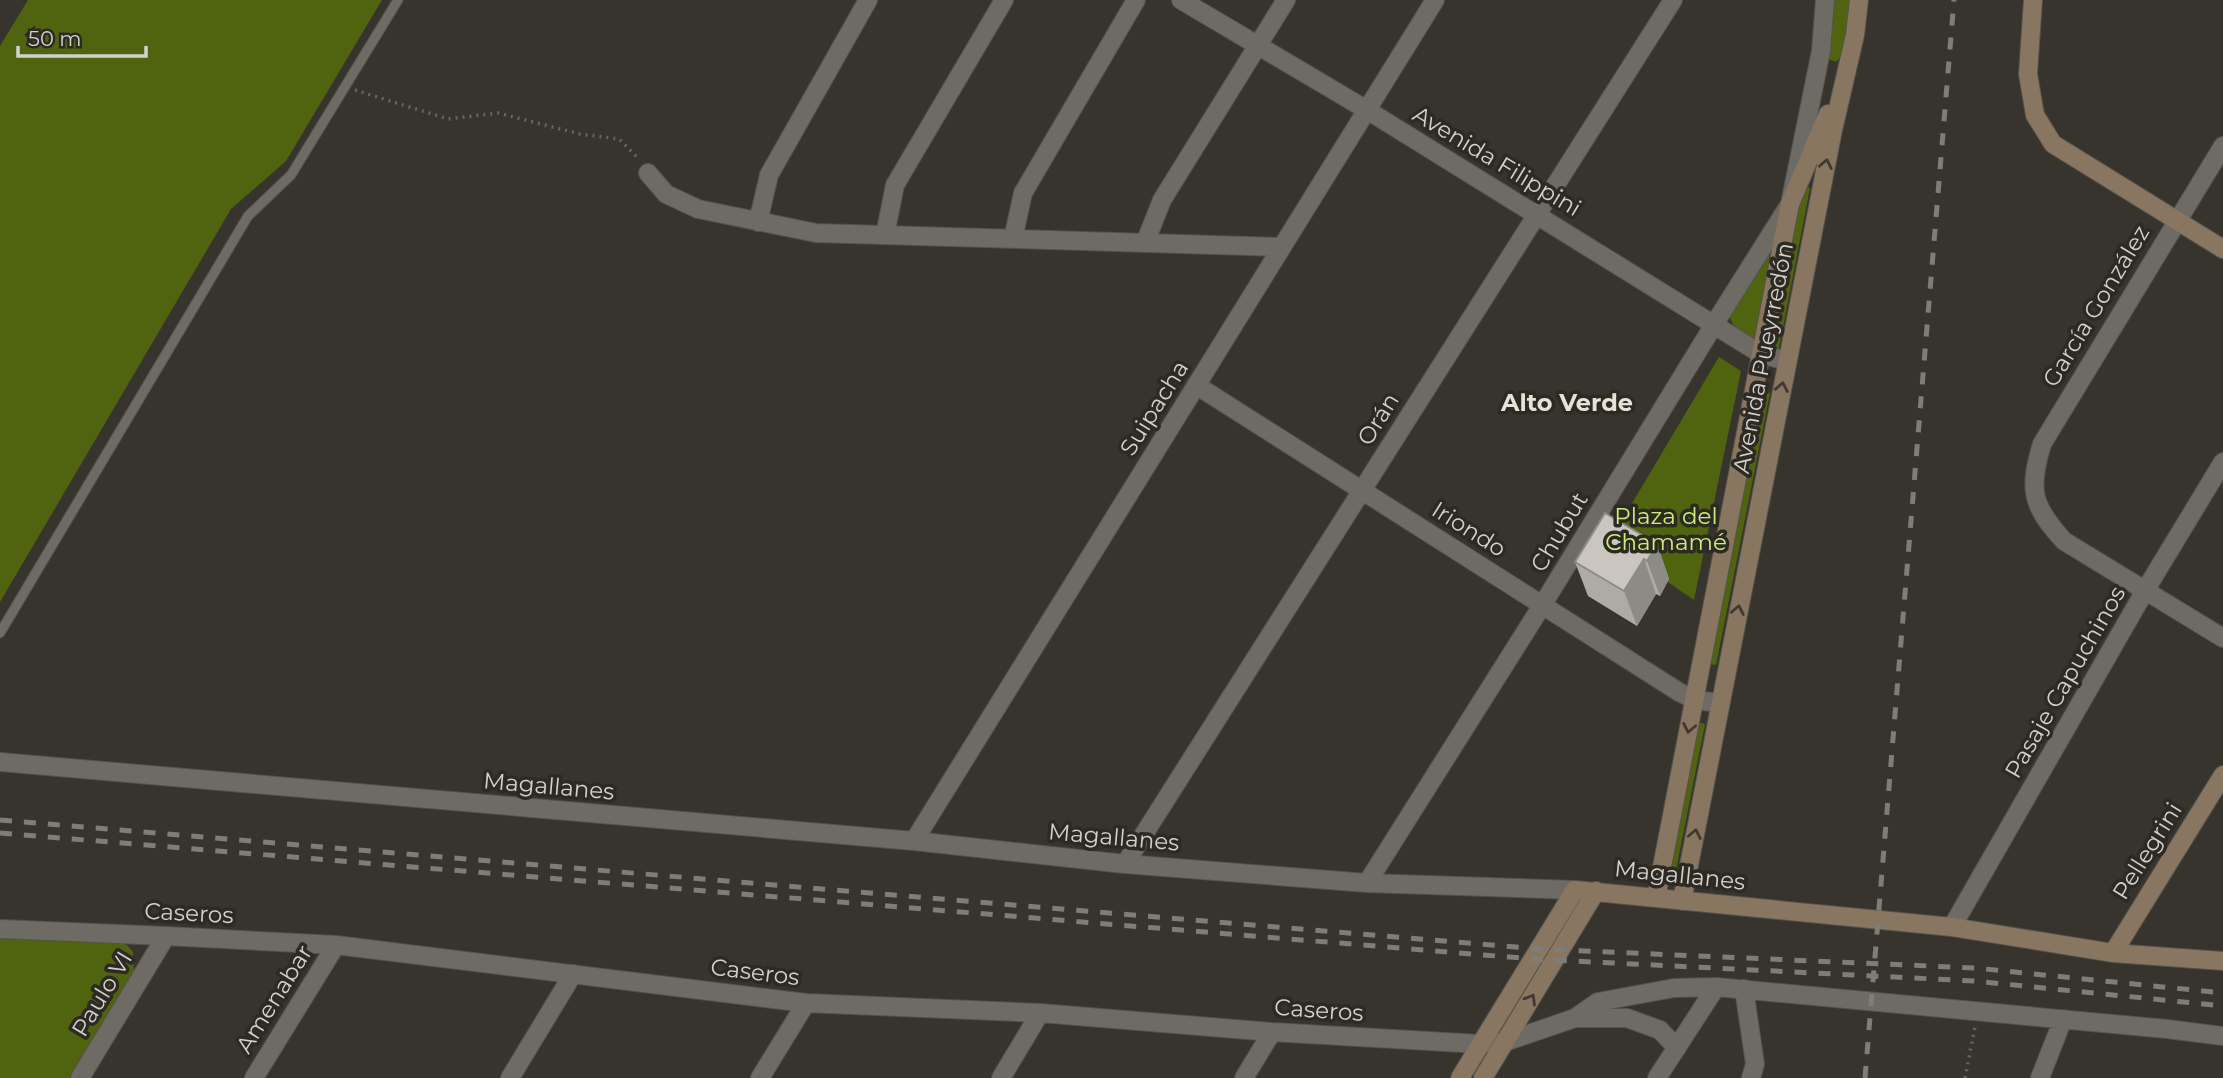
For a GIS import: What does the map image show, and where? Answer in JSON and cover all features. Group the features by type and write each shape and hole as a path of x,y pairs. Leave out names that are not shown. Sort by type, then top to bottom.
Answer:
{"street":[{"path":"758,222 769,175 868,0"},
{"path":"885,235 895,186 1004,0"},
{"path":"1013,239 1023,192 1136,0"},
{"name":"Avenida Filippini","path":"1181,0 1367,110 1761,354 1787,361"},
{"path":"1145,243 1162,201 1286,0"},
{"name":"Suipacha","path":"914,841 1435,0"},
{"name":"Orán","path":"1125,864 1673,0"},
{"name":"Avenida Pueyrredón","path":"1656,898 1821,51 1825,0"},
{"name":"Avenida Pueyrredón","path":"1682,901 1787,361 1855,35 1859,0"},
{"path":"2033,0 2028,74 2035,115 2053,145 2223,249"},
{"name":"Avenida Pueyrredón","path":"1790,204 1846,72"},
{"name":"García González","path":"2146,589 2064,541 2048,524 2036,499 2033,473 2042,444 2223,146"},
{"path":"648,173 666,194 698,209 816,233 1281,247"},
{"name":"Chubut","path":"1367,883 1790,204"},
{"name":"Iriondo","path":"1196,385 1695,700 1720,703"},
{"name":"Pasaje Capuchinos","path":"1952,927 2146,589 2223,463"},
{"path":"2146,589 2223,638"},
{"name":"Magallanes","path":"0,762 914,841 1125,864 1367,883 1596,891 1952,927 2113,953 2223,961"},
{"name":"Pellegrini","path":"2113,953 2223,775"},
{"path":"1460,1078 1575,890"},
{"path":"1483,1078 1596,891"},
{"name":"Caseros","path":"0,929 336,946 806,1003 1040,1013 1272,1032 1480,1044 1505,1042 1575,1018"},
{"name":"Paulo VI","path":"80,1078 166,936"},
{"name":"Amenabar","path":"254,1078 336,946"},
{"path":"510,1078 573,974"},
{"path":"1657,1078 1716,987"},
{"path":"1575,1018 1598,1002 1674,988 1716,987 2223,1036"},
{"path":"1744,989 1755,1065 1751,1078"},
{"path":"760,1078 806,1003"},
{"path":"1001,1078 1040,1013"},
{"path":"1575,1018 1628,1018 1660,1030 1676,1048"},
{"path":"2040,1078 2063,1019"},
{"path":"1244,1078 1272,1032"}],"lane":[{"path":"0,633 248,216 291,175 398,0"}],"path":[{"path":"346,87 448,119 498,113 580,134 619,139 637,156 648,173"},
{"path":"1965,1078 1978,1011"}],"green space":[{"path":"28,0 382,0 286,161 231,209 0,602 0,46"},
{"path":"1829,0 1852,0 1845,50 1836,62 1823,57"},
{"path":"1802,186 1810,188 1778,353 1769,351"},
{"path":"1767,256 1772,257 1757,342 1736,330 1729,316"},
{"name":"Plaza del Chamamé","path":"1719,357 1741,371 1694,600 1609,542"},
{"path":"1762,391 1770,393 1716,665 1708,664"},
{"path":"1697,722 1705,724 1676,870 1668,869"},
{"path":"0,936 118,942 127,945 133,952 134,972 70,1078 0,1078"}],"building":[{"path":"1605,513 1657,544 1624,591 1575,562"}],"railway":[{"path":"1865,1078 1954,0"},
{"path":"0,820 1539,949 1975,968 2223,993"},
{"path":"0,833 1533,959 1974,981 2223,1006"}],"district":[{"name":"Alto Verde","path":"1567,402"}]}
